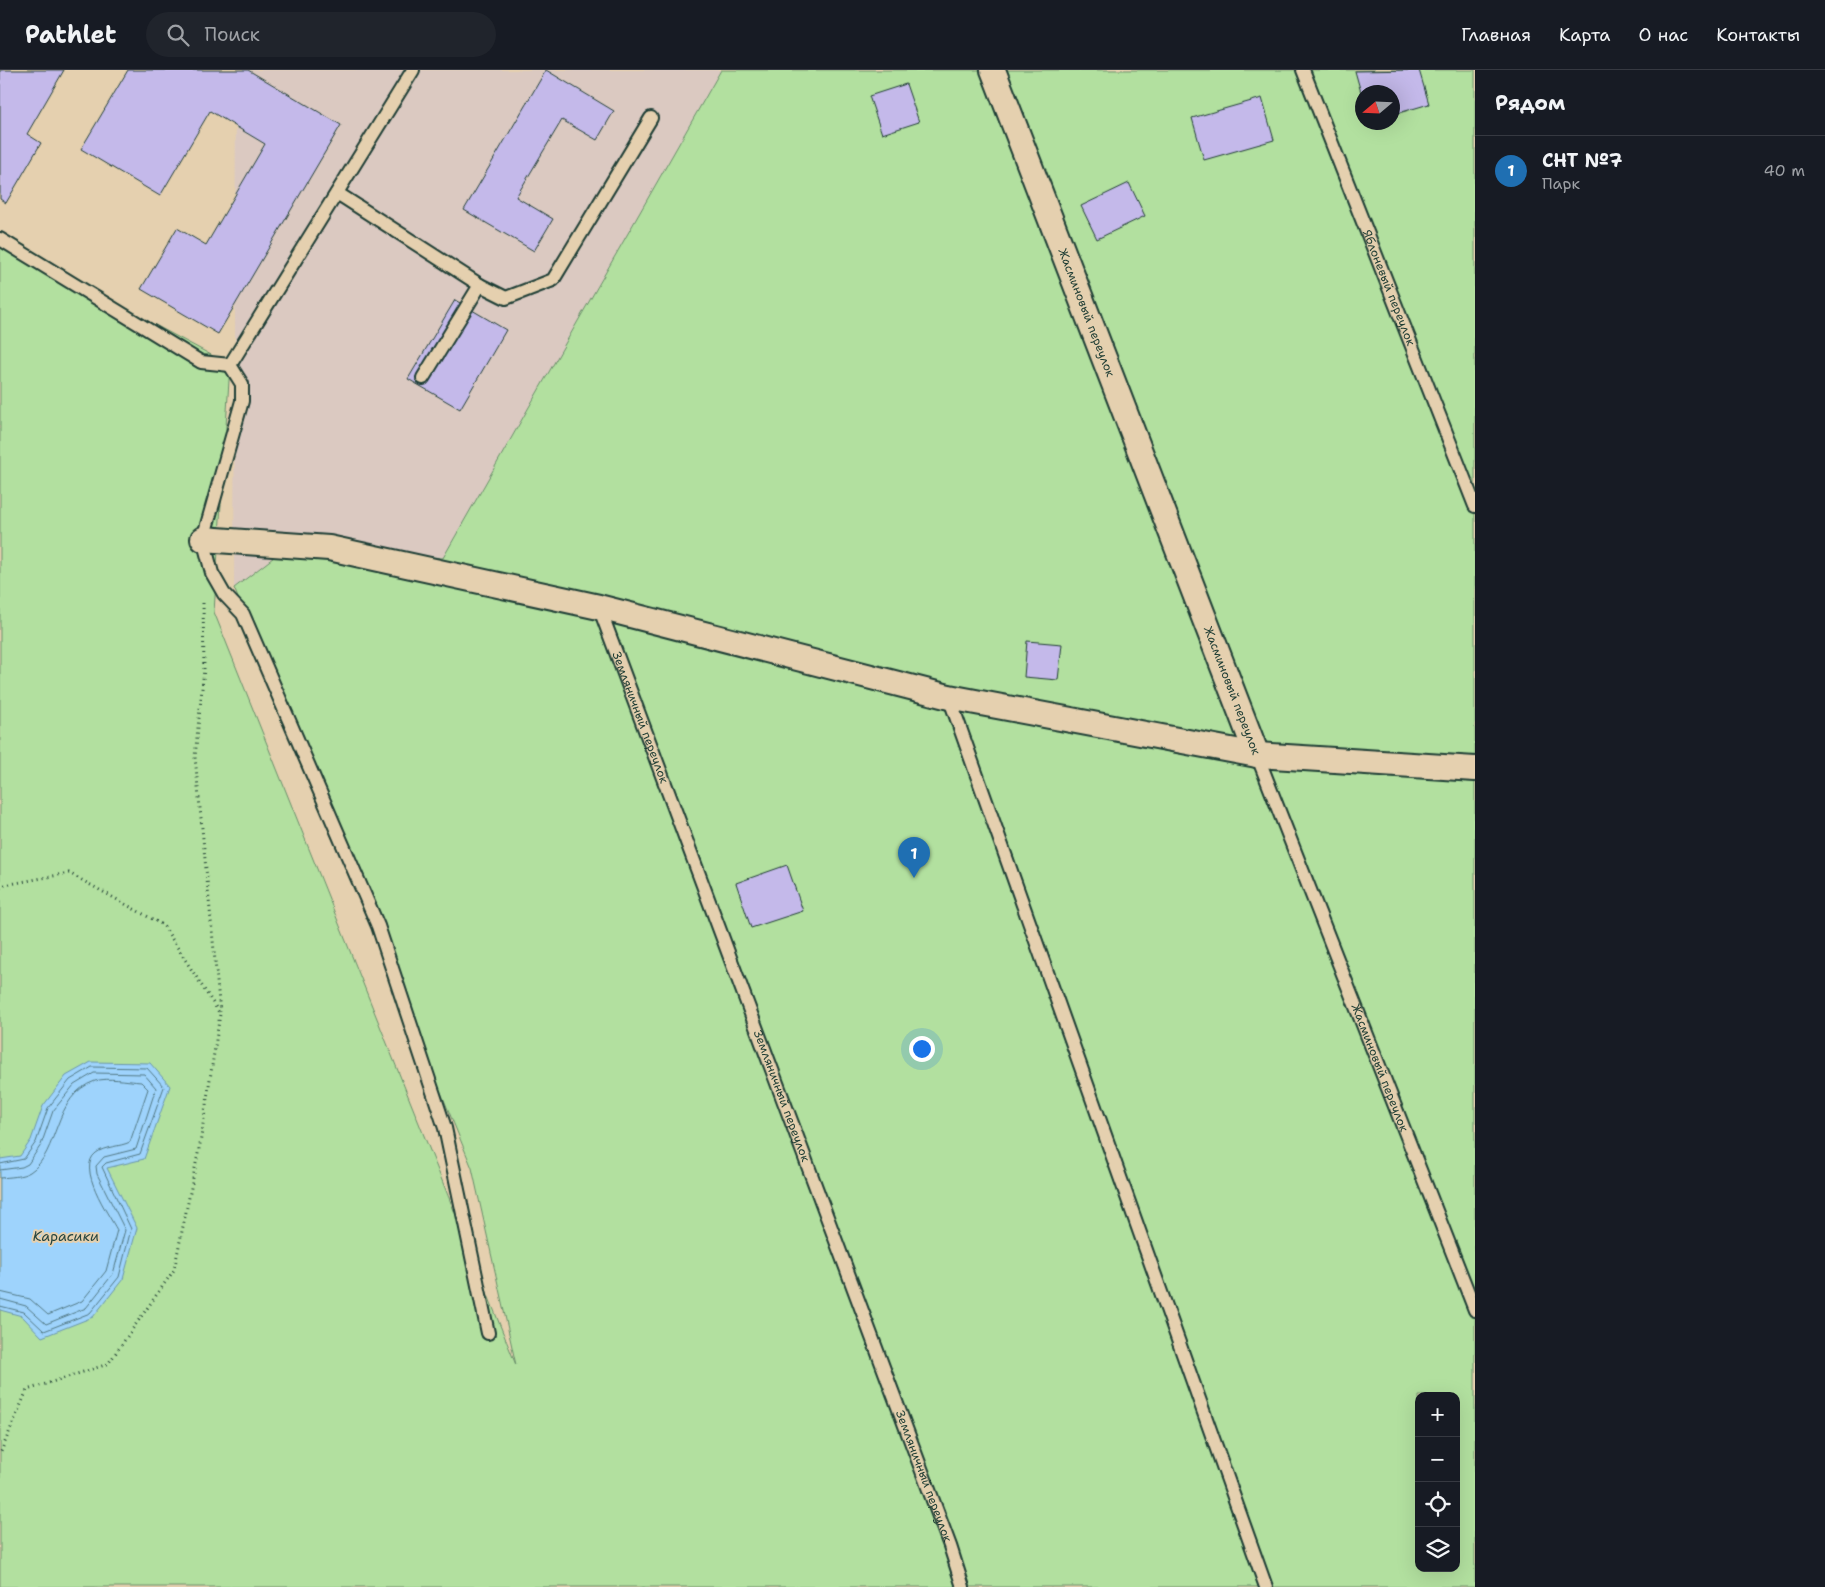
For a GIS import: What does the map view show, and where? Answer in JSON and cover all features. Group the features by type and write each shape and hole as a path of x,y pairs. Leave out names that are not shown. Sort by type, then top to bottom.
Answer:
{"street":[{"name":"Жасминовый переулок","path":"993,70 1257,755"},
{"path":"203,540 329,548 599,607 949,696 1257,755 1475,770"}],"lane":[{"path":"230,365 413,70"},
{"name":"Яблоневый переулок","path":"1302,70 1475,506"},
{"path":"337,193 480,285 506,298 553,280 651,118"},
{"path":"0,239 201,362 230,365"},
{"path":"423,378 480,285"},
{"path":"230,365 242,384 242,401 203,540 212,573 224,594 243,614 378,926 446,1128 488,1333"},
{"name":"Земляничный переулок","path":"599,607 947,1537 963,1587"},
{"path":"949,696 1266,1587"},
{"name":"Жасминовый переулок","path":"1257,755 1475,1310"}],"path":[{"path":"0,1454 27,1390 108,1364 174,1270 200,1144 220,1014 195,757 204,669 203,599"},
{"path":"0,888 5,885 69,873 163,925 220,1014"}],"shaded area":[{"path":"236,70 721,70 443,558 291,544 234,588"}],"green space":[{"path":"721,70 1475,70 1475,1587 0,1587 0,242 230,365 214,612 516,1365 472,1168 234,588 291,544 443,558"}],"water":[{"name":"Карасики","path":"91,1062 150,1063 170,1086 144,1159 107,1168 137,1228 123,1279 93,1317 42,1337 22,1316 0,1310 0,1159 20,1156 31,1140 43,1106 66,1076"}],"building":[{"path":"0,70 64,70 27,134 41,143 6,203 0,199"},
{"path":"128,70 248,70 341,125 218,334 141,289 177,228 206,245 265,144 210,111 160,196 81,149"},
{"path":"546,70 614,111 597,140 562,120 516,197 553,219 534,251 464,210"},
{"path":"1419,70 1429,104 1400,113 1400,85 1359,85 1355,71"},
{"path":"906,84 919,122 882,134 869,96"},
{"path":"1262,98 1274,140 1204,160 1192,118"},
{"path":"1129,183 1145,216 1097,239 1081,206"},
{"path":"455,300 506,330 460,409 408,379"},
{"path":"1027,641 1062,644 1058,680 1024,677"},
{"path":"787,865 803,911 751,928 736,883"}],"place":[{"name":"СНТ №7","path":"914,878"}]}
